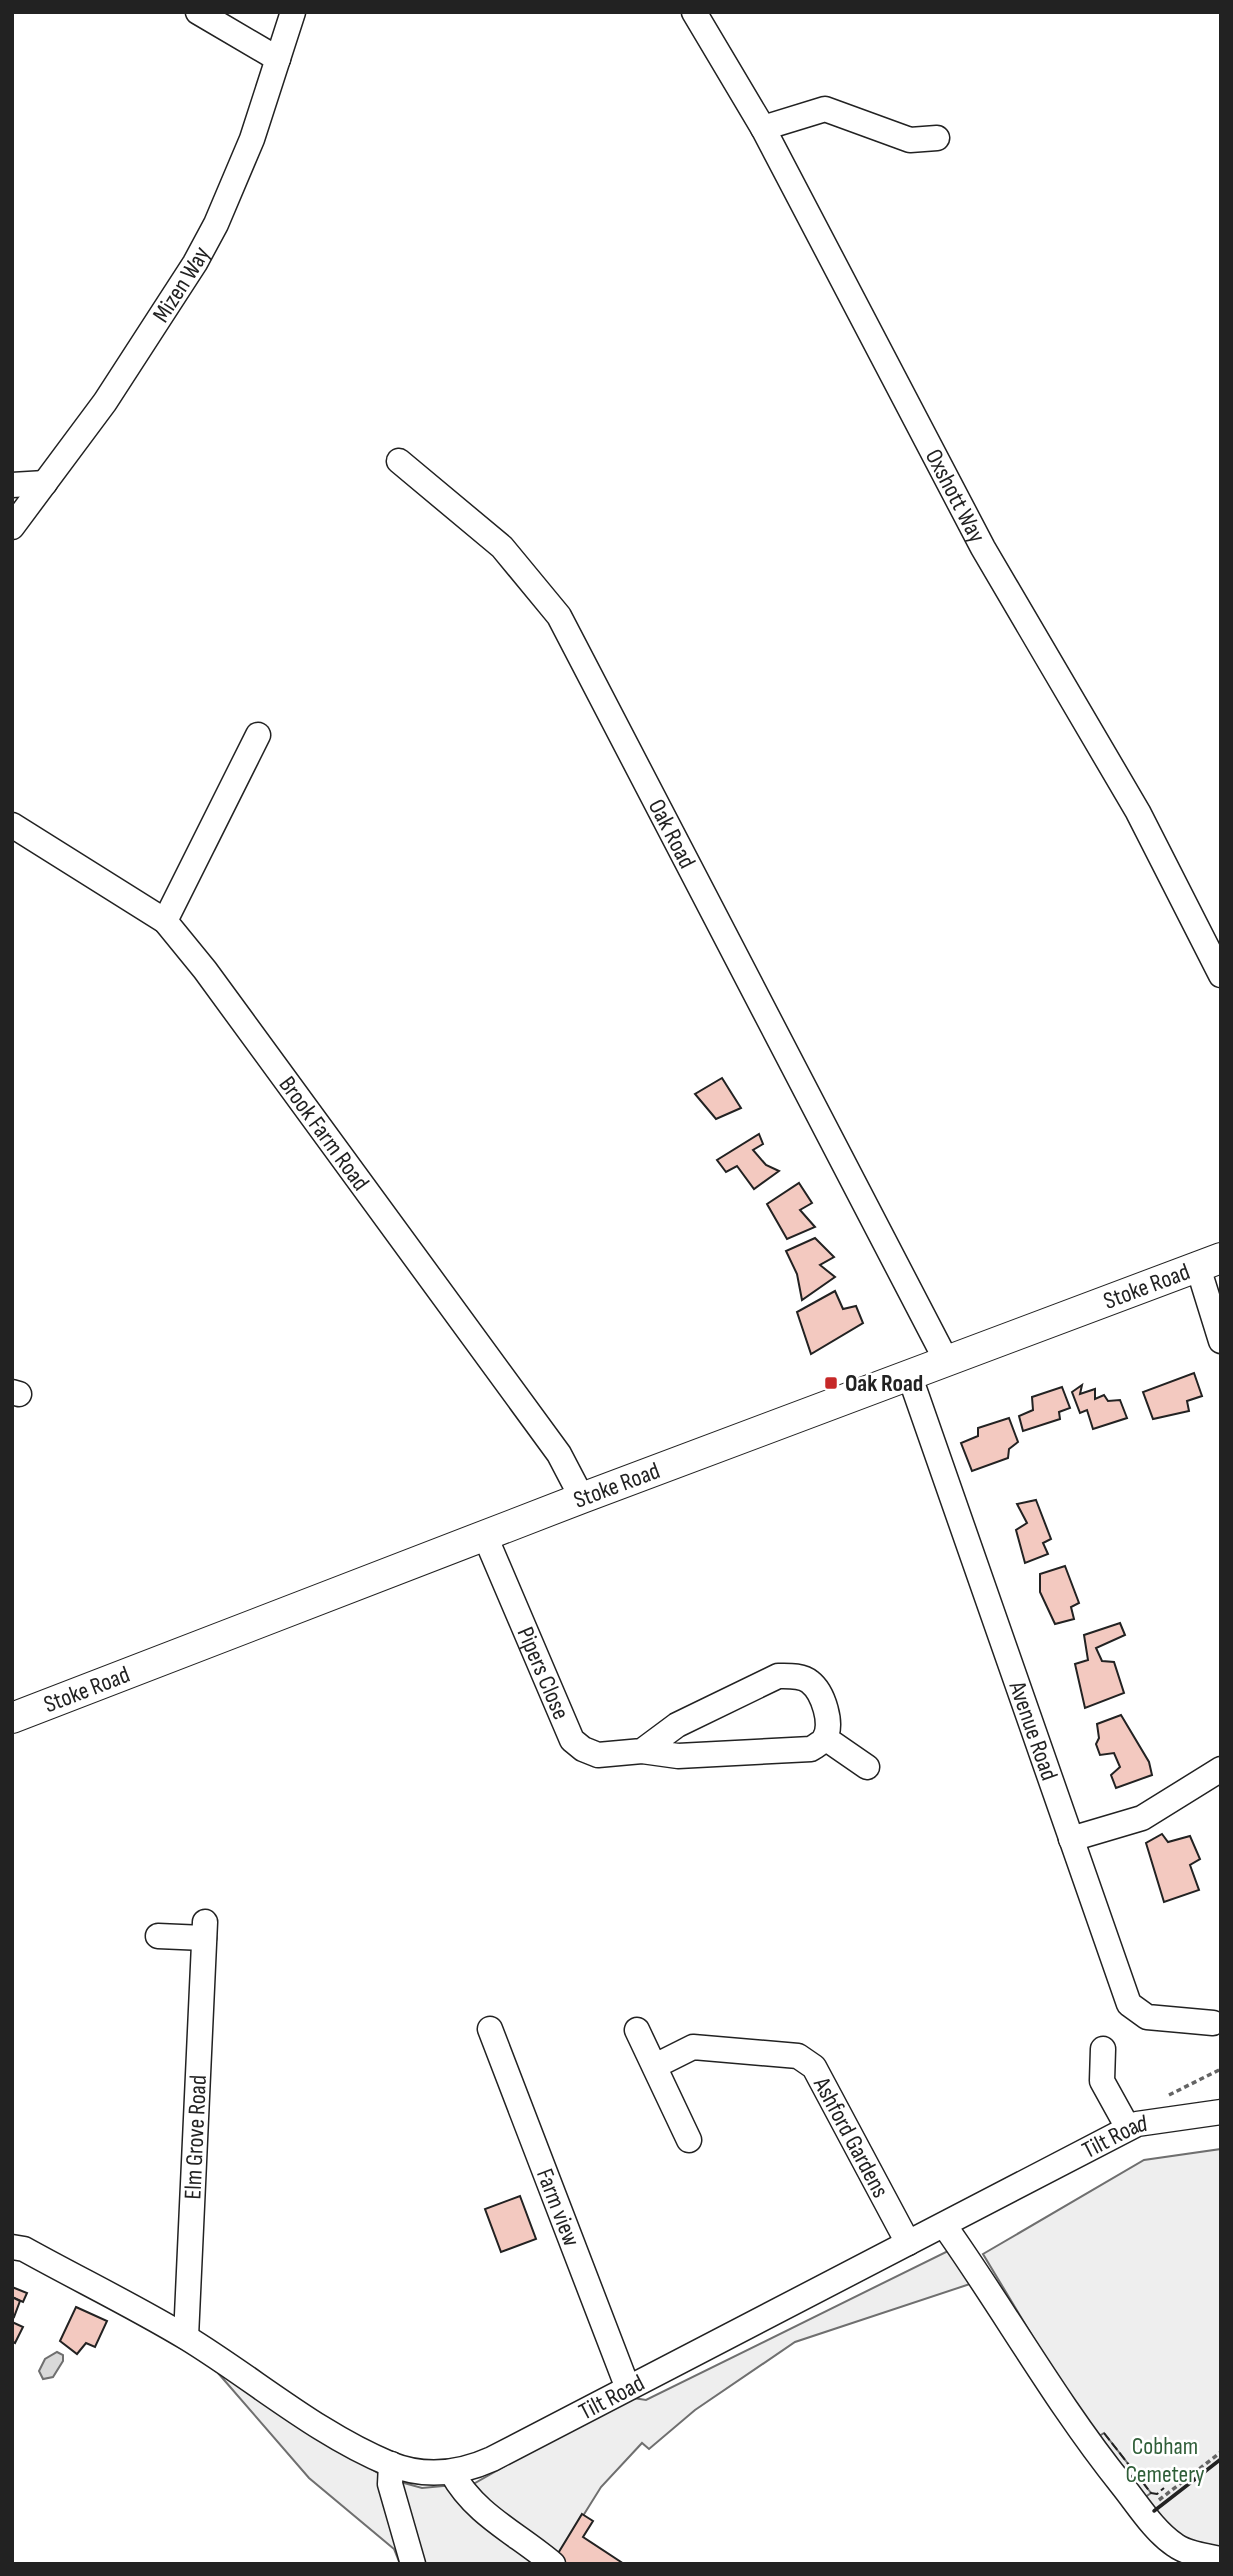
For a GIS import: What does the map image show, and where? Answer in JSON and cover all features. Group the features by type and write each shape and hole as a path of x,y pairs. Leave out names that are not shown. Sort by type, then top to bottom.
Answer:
{"main road":[{"name":"Stoke Road","path":"12,1718 582,1498 1209,1262"}],"street":[{"path":"198,12 278,59"},
{"name":"Mizen Way","path":"12,527 106,402 195,263 216,224 253,139 293,12"},
{"name":"Oxshott Way","path":"694,12 763,128 983,548 1138,811 1221,975"},
{"path":"763,128 825,110 910,140 937,138"},
{"name":"Oak Road","path":"399,461 502,547 559,616 946,1360"},
{"path":"12,485 46,483"},
{"path":"165,921 258,735"},
{"name":"Brook Farm Road","path":"12,825 165,921 205,970 559,1454 582,1498"},
{"path":"1209,1262 1221,1341"},
{"name":"Avenue Road","path":"909,1374 1129,2004 1146,2017 1213,2023"},
{"name":"Pipers Close","path":"485,1536 572,1740 583,1749 598,1755 642,1751 678,1756 811,1749 825,1738"},
{"path":"642,1751 677,1725 778,1676 796,1676 810,1681 818,1693 829,1723 825,1738 867,1767"},
{"path":"1071,1839 1142,1818 1221,1769"},
{"name":"Elm Grove Road","path":"158,1936 204,1930 186,2337"},
{"name":"Farm view","path":"490,2029 627,2386"},
{"path":"637,2031 689,2140"},
{"name":"Ashford Gardens","path":"655,2066 693,2047 798,2056 814,2067 908,2243"},
{"path":"1103,2049 1102,2081 1128,2128"},
{"name":"Tilt Road","path":"12,2247 24,2249 186,2337 344,2440 391,2464 424,2472 452,2473 492,2459 627,2386 1128,2128 1137,2124 1221,2112"},
{"path":"944,2225 977,2270 1028,2356 1089,2444 1144,2512 1176,2546 1221,2559"},
{"path":"391,2464 390,2484 413,2564"},
{"path":"452,2473 462,2492 484,2514 525,2540 554,2564"}],"path":[{"path":"1144,2512 1221,2452"}],"green space":[{"name":"Cobham Cemetery","path":"1221,2149 1221,2564 1183,2564 1143,2520 983,2254 1144,2160"},
{"path":"950,2250 973,2283 795,2342 695,2410 649,2449 642,2443 601,2487 553,2564 400,2564 394,2549 309,2478 218,2373 386,2478 422,2488 475,2483 627,2397 646,2400"}],"shaded area":[{"path":"57,2352 63,2355 63,2361 53,2377 43,2379 39,2371 45,2359"},
{"path":"1104,2433 1151,2493 1141,2500 1093,2440"}],"building":[{"path":"722,1078 741,1108 716,1119 695,1094"},
{"path":"759,1134 763,1144 753,1150 766,1165 779,1171 754,1189 737,1166 726,1172 717,1160"},
{"path":"799,1183 812,1203 800,1210 815,1227 787,1239 767,1204"},
{"path":"815,1238 834,1257 820,1265 835,1277 802,1300 797,1274 786,1251"},
{"path":"835,1291 843,1309 856,1306 863,1323 811,1354 797,1312"},
{"path":"1194,1373 1202,1396 1187,1401 1189,1411 1153,1419 1143,1392"},
{"path":"1082,1385 1080,1394 1095,1389 1095,1399 1104,1395 1108,1401 1120,1400 1127,1418 1093,1429 1087,1410 1080,1413 1072,1392"},
{"path":"1062,1387 1070,1408 1059,1412 1060,1419 1023,1431 1019,1416 1033,1410 1032,1397"},
{"path":"1009,1418 1018,1442 1009,1449 1008,1458 972,1471 961,1443 978,1436 978,1428"},
{"path":"1036,1500 1051,1539 1043,1543 1048,1554 1025,1563 1016,1530 1027,1523 1017,1504"},
{"path":"1065,1566 1079,1603 1071,1607 1074,1619 1055,1624 1040,1592 1040,1574"},
{"path":"1120,1623 1125,1635 1096,1648 1102,1661 1114,1662 1124,1693 1085,1708 1075,1664 1088,1660 1084,1635"},
{"path":"1121,1715 1149,1762 1152,1775 1116,1788 1111,1775 1120,1767 1114,1753 1100,1755 1096,1744 1099,1738 1097,1724"},
{"path":"1162,1834 1168,1842 1190,1836 1200,1859 1190,1865 1199,1890 1164,1902 1146,1843"},
{"path":"520,2196 536,2239 501,2252 485,2209"},
{"path":"12,2287 27,2293 23,2302 12,2297"},
{"path":"12,2297 20,2301 14,2317 12,2316"},
{"path":"76,2307 107,2321 95,2347 86,2343 77,2354 60,2341"},
{"path":"12,2322 23,2327 15,2343 12,2341"},
{"path":"582,2514 593,2521 583,2537 624,2564 561,2564 554,2560"}],"fence":[{"path":"1104,2433 1151,2493 1157,2494 1164,2488"}],"wall":[{"path":"1154,2511 1221,2459"}],"place":[{"name":"Oak Road","path":"831,1383"}]}
